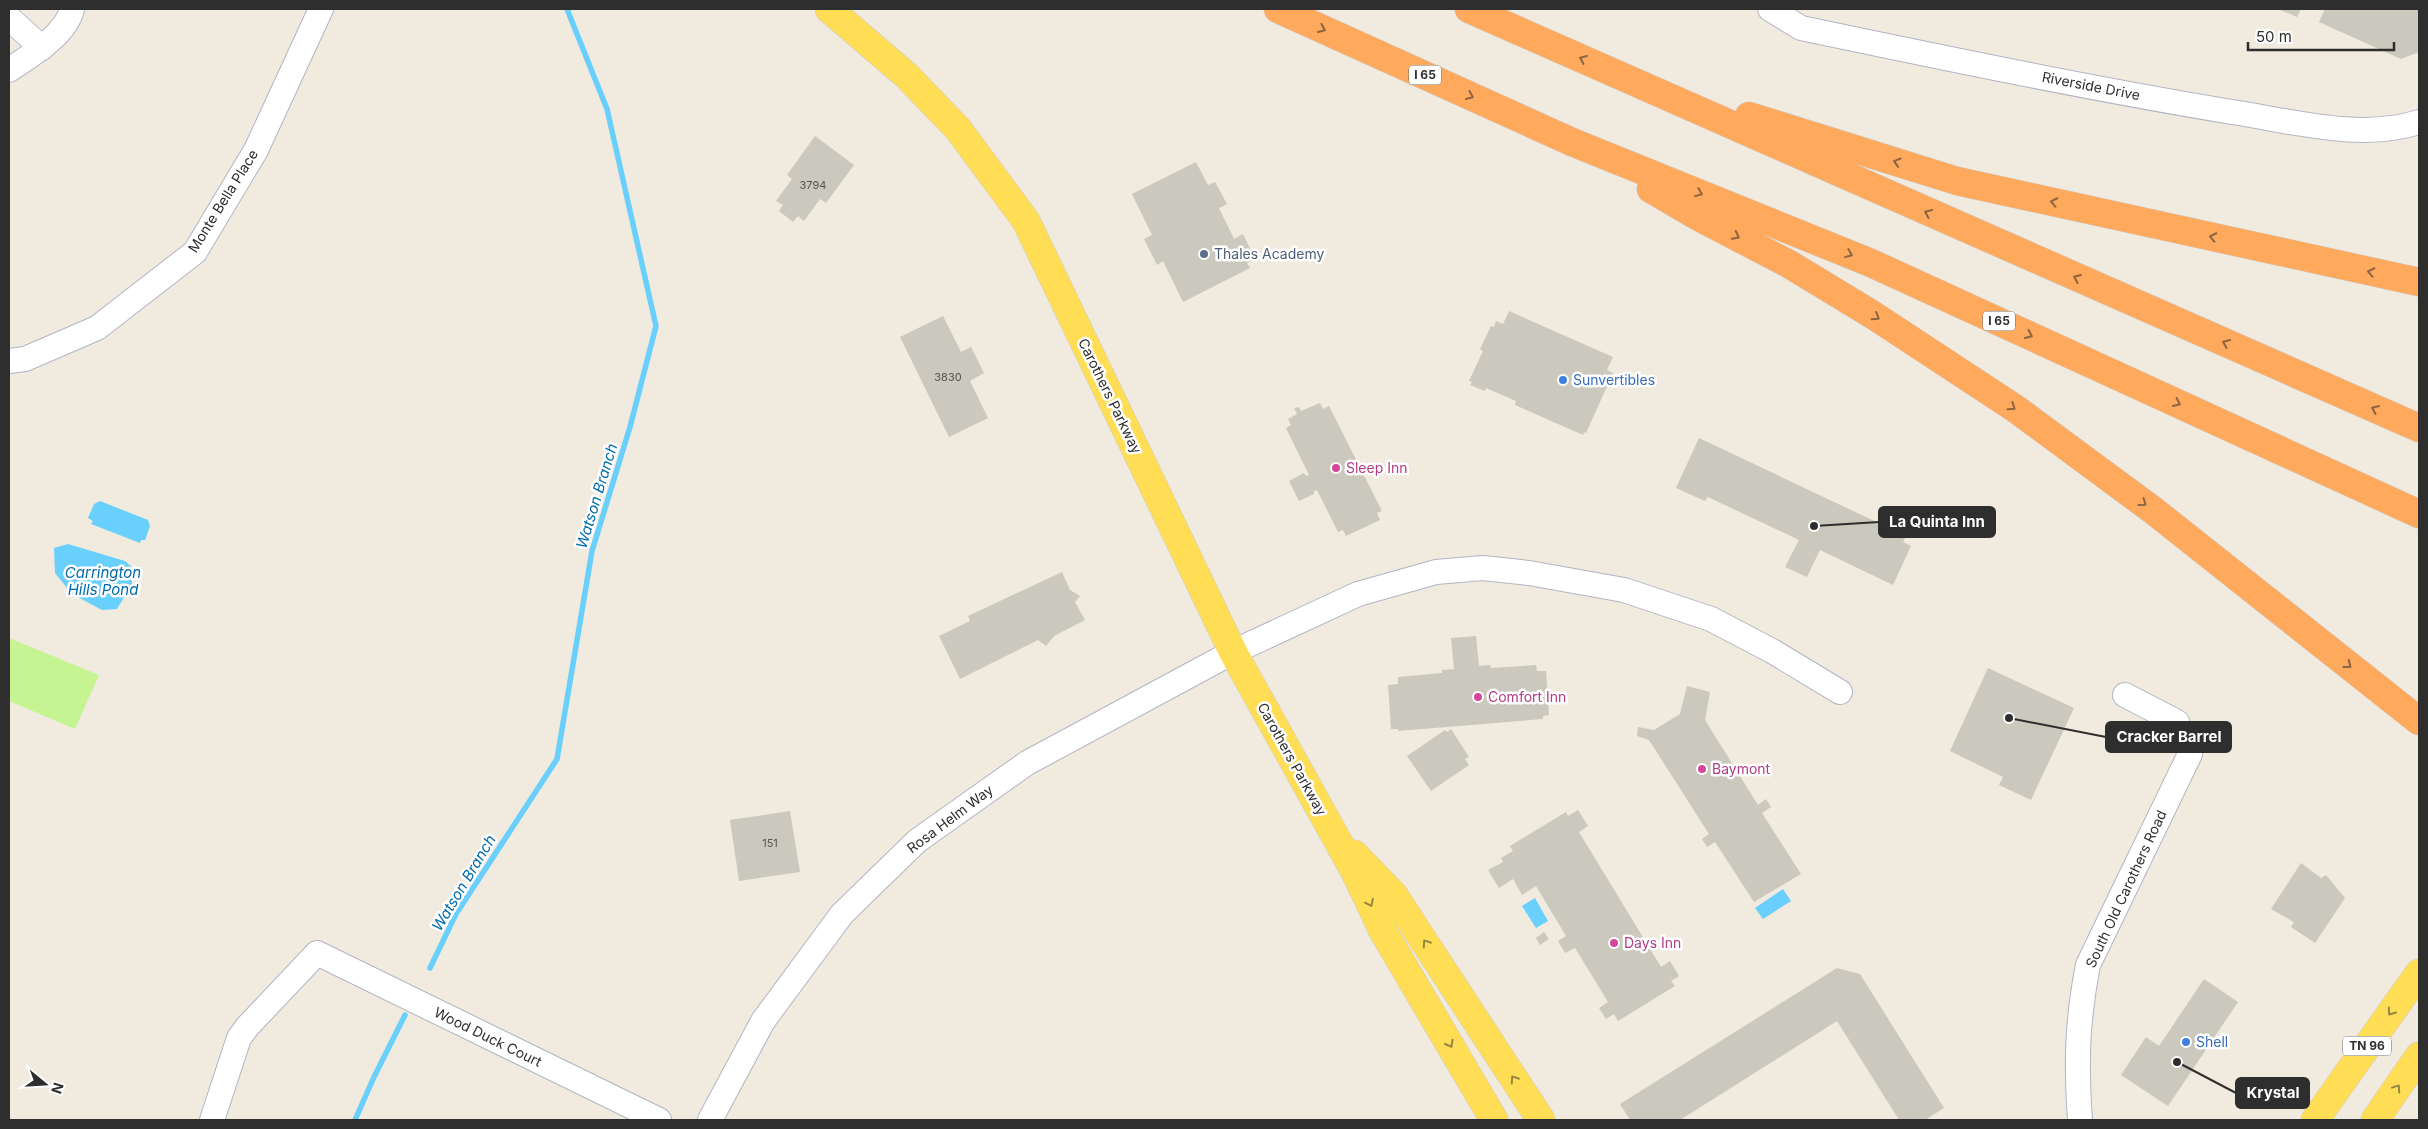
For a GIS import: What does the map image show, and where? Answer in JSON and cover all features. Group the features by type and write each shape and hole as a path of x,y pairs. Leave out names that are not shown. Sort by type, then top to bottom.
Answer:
{"highway":[{"name":"I 65","path":"1278,9 1572,142 1871,263 2419,514"},
{"path":"1469,9 2419,428"},
{"path":"1628,79 1957,181 2419,282"},
{"path":"1572,142 1697,216 1789,264 2016,409 2154,511 2419,721"}],"main road":[{"name":"Carothers Parkway","path":"829,9 907,76 958,129 1026,222 1233,652 1355,872 1384,933 1494,1120"},
{"name":"Carothers Parkway","path":"1330,829 1393,894 1541,1120"},
{"name":"TN 96","path":"2315,1120 2419,973"},
{"path":"2375,1120 2419,1056"}],"street":[{"path":"9,70 42,48 70,18 72,9"},
{"name":"Monte Bella Place","path":"9,361 25,360 97,328 195,252 256,150 320,9"},
{"name":"Riverside Drive","path":"1770,9 1801,28 2160,100 2337,128 2377,130 2419,122"},
{"path":"9,18 42,48"},
{"name":"Rosa Helm Way","path":"710,1120 763,1021 842,914 918,841 1027,762 1233,652 1358,594 1436,572 1483,568 1528,573 1624,590 1711,619 1772,651 1840,692"},
{"name":"South Old Carothers Road","path":"2080,1120 2076,1066 2081,1002 2088,965 2190,754 2177,722 2126,695"},
{"name":"Wood Duck Court","path":"212,1120 239,1038 246,1026 317,953 659,1120"}],"green space":[{"path":"9,638 99,675 75,729 9,701"}],"water":[{"path":"100,501 148,520 150,526 145,540 141,540 140,543 91,524 93,521 88,518 94,504"},
{"name":"Carrington Hills Pond","path":"68,544 125,561 132,567 132,584 117,609 102,610 72,594 55,573 54,548"},
{"path":"1783,889 1791,901 1763,919 1755,908"},
{"path":"1535,898 1548,921 1536,928 1522,906"}],"building":[{"path":"2278,9 2301,9 2297,17"},
{"path":"2325,9 2419,9 2419,52 2401,59 2319,22"},
{"path":"815,136 854,165 826,203 820,199 804,221 798,216 793,222 779,211 783,205 776,201 792,179 787,175"},
{"path":"1196,162 1208,185 1215,182 1227,204 1219,208 1234,239 1243,234 1255,259 1247,263 1250,268 1183,302 1163,261 1157,265 1144,239 1152,235 1132,194"},
{"path":"1509,311 1613,357 1607,370 1613,373 1586,433 1584,432 1583,435 1515,405 1516,401 1486,388 1485,391 1470,385 1472,382 1469,381 1483,351 1480,349 1491,326 1494,327 1496,321 1503,324"},
{"path":"943,316 961,352 971,347 984,373 970,381 988,418 949,437 900,337"},
{"path":"1320,403 1323,409 1329,406 1382,511 1377,513 1380,520 1346,536 1343,530 1338,532 1317,490 1314,491 1314,494 1299,501 1289,481 1304,473 1306,476 1309,475 1286,428 1291,425 1288,419 1297,414 1294,408 1299,407 1301,411"},
{"path":"1699,438 1906,536 1903,542 1911,546 1893,585 1820,550 1807,577 1785,567 1799,540 1708,497 1705,501 1676,488"},
{"path":"1062,572 1070,590 1080,596 1075,602 1085,620 1054,636 1046,646 1038,640 960,679 939,636 970,621 968,616"},
{"path":"1476,636 1479,666 1490,665 1491,668 1536,665 1537,671 1546,671 1549,715 1543,716 1543,719 1398,731 1398,729 1391,729 1388,685 1398,684 1398,677 1442,673 1442,670 1454,669 1451,638"},
{"path":"1988,668 2074,708 2031,800 1999,785 2003,777 1950,751"},
{"name":"Baymont","path":"1687,686 1710,692 1705,720 1758,805 1766,799 1771,807 1762,813 1801,874 1754,902 1715,842 1707,847 1702,839 1709,834 1649,740 1637,736 1638,727 1654,730 1680,714"},
{"path":"1451,729 1469,757 1465,759 1469,765 1431,791 1407,756 1445,730 1447,732"},
{"path":"1578,810 1588,826 1579,832 1661,967 1670,961 1679,976 1671,981 1675,986 1618,1021 1614,1014 1606,1019 1599,1008 1608,1002 1575,948 1565,953 1558,941 1566,936 1536,886 1522,895 1513,879 1499,888 1488,870 1503,862 1501,858 1513,851 1510,846 1566,812 1568,816"},
{"path":"790,811 800,872 739,881 730,820"},
{"path":"2301,863 2321,878 2326,875 2345,898 2315,943 2291,927 2294,922 2271,909"},
{"path":"1544,932 1549,939 1540,945 1536,938"},
{"path":"1837,968 1860,974 1944,1108 1925,1120 1899,1120 1837,1021 1680,1120 1630,1120 1620,1104"},
{"name":"Shell","path":"2204,979 2238,1002 2168,1106 2121,1075 2146,1037 2159,1046"}],"waterway":[{"name":"Watson Branch","path":"430,968 456,914 557,759 592,551 630,427 656,326 607,109 567,9"},
{"name":"Watson Branch","path":"355,1120 405,1015"}],"place":[{"name":"Thales Academy","path":"1204,254"},
{"name":"Sunvertibles","path":"1563,380"},
{"name":"Sleep Inn","path":"1336,468"},
{"name":"La Quinta Inn","path":"1814,526"},
{"name":"Comfort Inn","path":"1478,697"},
{"name":"Cracker Barrel","path":"2009,718"},
{"name":"Baymont","path":"1702,769"},
{"name":"Days Inn","path":"1614,943"},
{"name":"Shell","path":"2186,1042"},
{"name":"Krystal","path":"2177,1062"}]}
